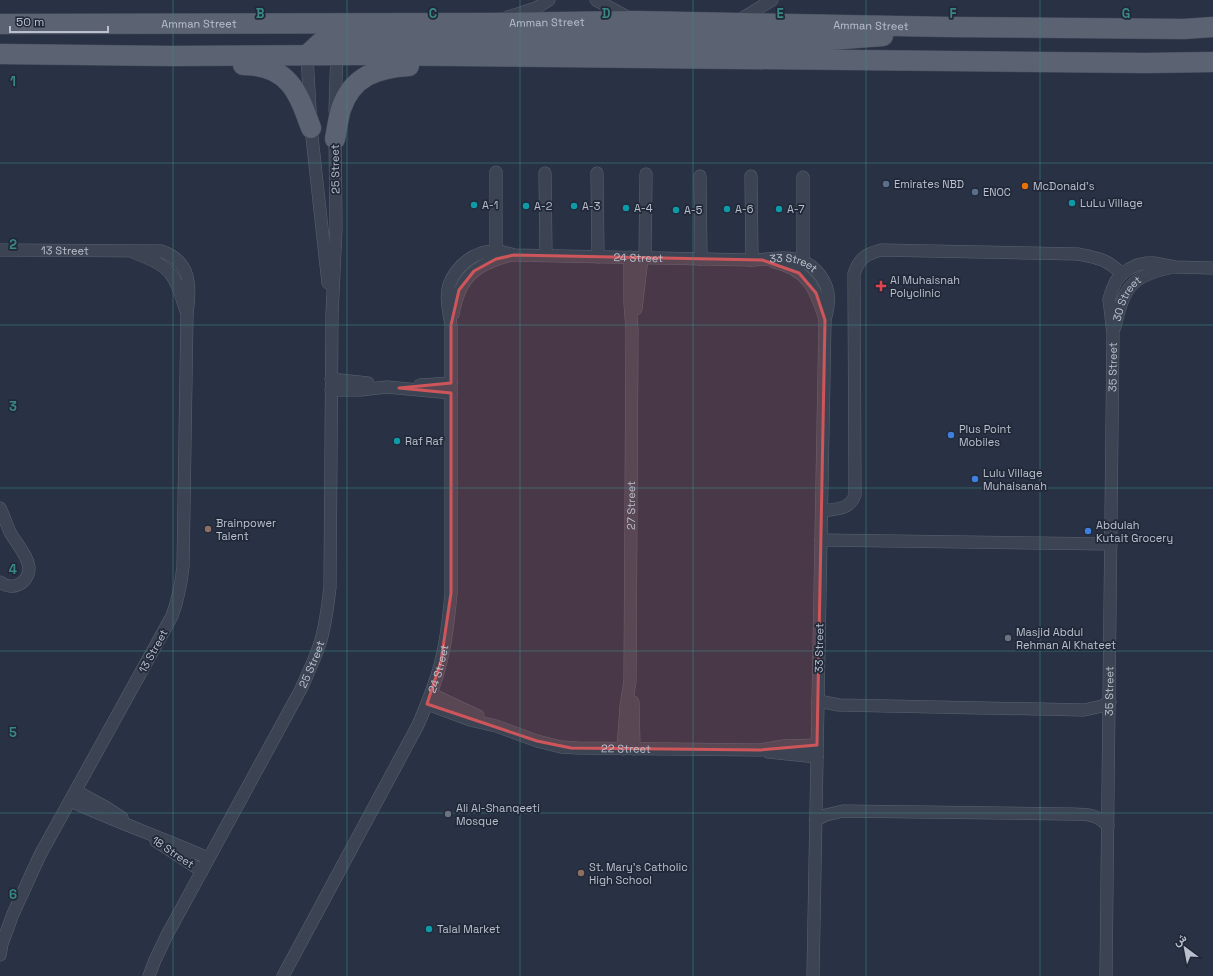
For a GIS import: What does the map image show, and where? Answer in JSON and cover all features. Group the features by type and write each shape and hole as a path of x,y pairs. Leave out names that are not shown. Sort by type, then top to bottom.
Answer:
{"main road":[{"name":"Amman Street","path":"337,38 490,23 635,21 1184,29 1213,27"},
{"name":"Amman Street","path":"0,24 337,38 487,56 1145,63 1213,62"},
{"path":"0,54 172,56 307,55 321,42 337,38 816,42 906,34 950,26"},
{"path":"172,56 197,64 258,66 277,73 298,93 311,128"},
{"path":"335,139 341,110 345,99 352,88 370,74 388,68 456,63 477,60 487,56"}],"street":[{"path":"490,23 536,8 549,0"},
{"path":"596,0 635,21"},
{"path":"734,23 772,0"},
{"name":"25 Street","path":"149,976 167,935 301,689 321,640 327,613 330,587 331,385 332,315 336,228 335,139 337,38"},
{"name":"25 Street","path":"307,55 311,128 332,315"},
{"path":"496,172 496,251"},
{"path":"545,172 546,255"},
{"path":"597,173 598,257"},
{"name":"27 Street","path":"629,749 626,707 630,681 632,330 630,304 639,258 646,174"},
{"path":"700,176 701,259"},
{"path":"751,176 757,260"},
{"path":"803,177 803,262"},
{"name":"13 Street","path":"0,250 130,251 158,262 172,275 176,282 187,315 183,567 180,592 172,616 49,838 26,884 1,947"},
{"path":"822,510 842,509 853,500 855,495 854,274 857,265 863,257 871,252 881,250 1078,254 1098,258 1108,262 1122,274"},
{"name":"24 Street","path":"283,976 418,725 429,699 441,661 451,593 451,325 448,302 449,286 456,271 468,259 483,252 496,251 514,255 757,260"},
{"name":"24 Street","path":"451,325 455,302 459,290 474,270 485,264 514,255"},
{"name":"33 Street","path":"757,260 781,258 796,259 810,265 821,276 827,289 829,304 825,320 813,976"},
{"name":"33 Street","path":"757,260 788,267 799,273 809,282 816,293 825,320"},
{"name":"30 Street","path":"1113,334 1109,299 1112,290 1122,274 1128,269 1146,263 1175,267 1213,268"},
{"name":"30 Street","path":"1113,334 1122,300 1127,290 1144,275 1175,267"},
{"name":"35 Street","path":"1106,976 1113,334"},
{"path":"331,385 360,390 387,387 426,391 451,388"},
{"path":"0,508 11,533 29,566 28,574 24,581 18,585 10,586 0,582"},
{"path":"821,540 1111,544"},
{"name":"22 Street","path":"429,699 470,720 496,726 537,741 561,747 760,750 779,754 817,751"},
{"path":"818,701 838,706 1084,710 1102,706 1110,702"},
{"name":"18 Street","path":"73,796 107,808 202,872"},
{"path":"816,820 826,815 843,811 1074,814 1094,816 1102,820 1108,826"},
{"name":"18 Street","path":"145,833 176,844 208,858"}],"highlighted area":[{"path":"514,255 762,260 799,273 816,293 825,320 817,745 760,750 571,748 537,741 427,704 441,661 451,593 451,393 399,388 451,383 451,325 459,290 474,271 496,259"}],"place":[{"name":"Emirates NBD","path":"886,184"},
{"name":"McDonald's","path":"1025,186"},
{"name":"ENOC","path":"975,192"},
{"name":"LuLu Village","path":"1072,203"},
{"name":"A-1","path":"474,205"},
{"name":"A-2","path":"526,206"},
{"name":"A-3","path":"574,206"},
{"name":"A-4","path":"626,208"},
{"name":"A-6","path":"727,209"},
{"name":"A-7","path":"779,209"},
{"name":"A-5","path":"676,210"},
{"name":"Al Muhaisnah Polyclinic","path":"881,286"},
{"name":"Plus Point Mobiles","path":"951,435"},
{"name":"Raf Raf","path":"397,441"},
{"name":"Lulu Village Muhaisanah","path":"975,479"},
{"name":"Brainpower Talent","path":"208,529"},
{"name":"Abdulah Kutait Grocery","path":"1088,531"},
{"name":"Masjid Abdul Rehman Al Khateet","path":"1008,638"},
{"name":"Ali Al-Shanqeeti Mosque","path":"448,814"},
{"name":"St. Mary's Catholic High School","path":"581,873"},
{"name":"Talal Market","path":"429,929"}]}
